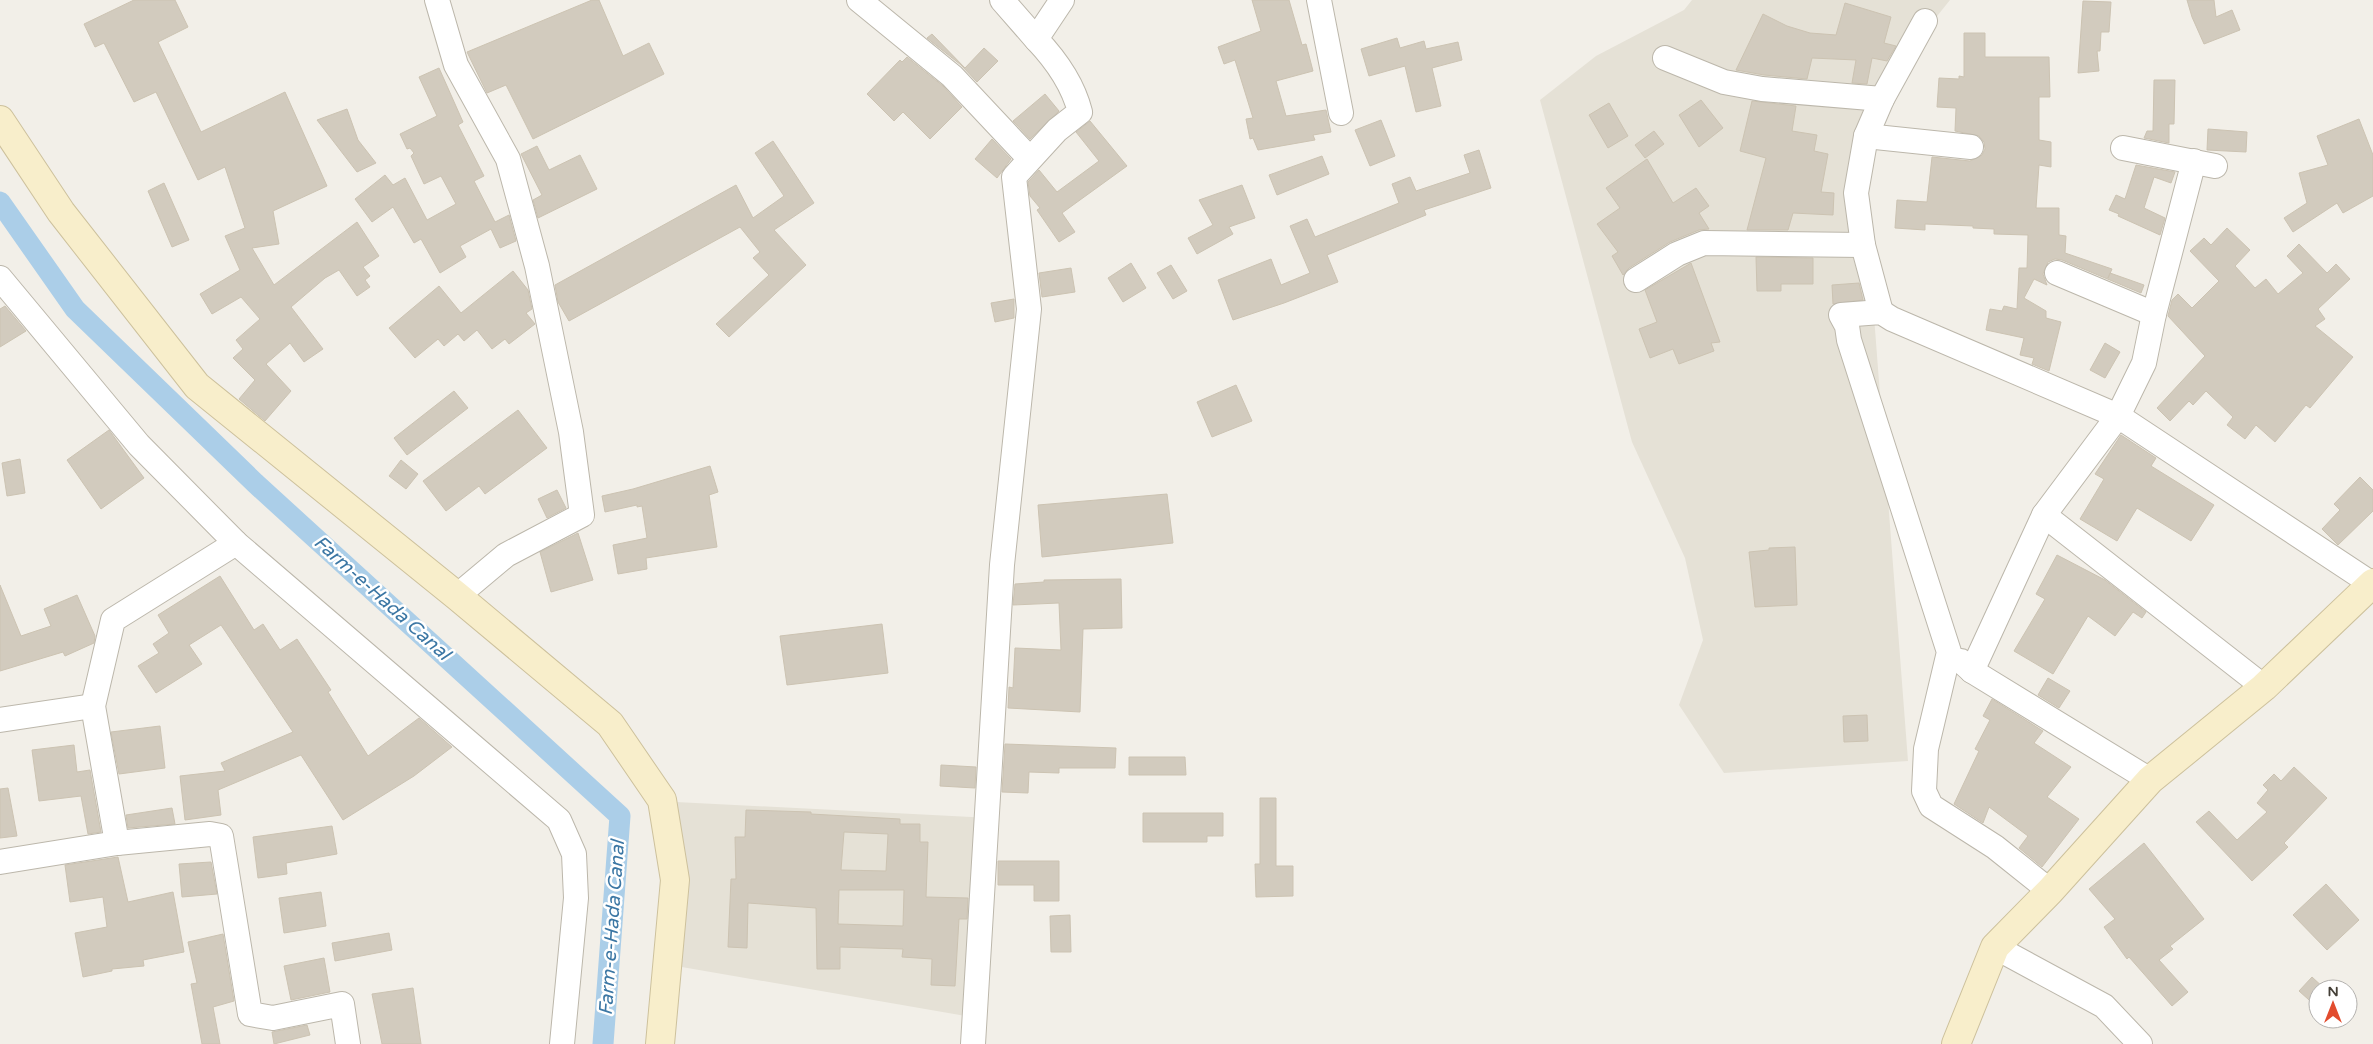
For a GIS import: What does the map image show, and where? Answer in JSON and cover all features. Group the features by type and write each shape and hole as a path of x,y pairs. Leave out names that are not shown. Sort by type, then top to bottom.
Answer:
{"street":[{"path":"437,0 456,66 508,159 537,266 571,432 582,515 506,555 457,596"},
{"path":"859,0 952,76 1029,158"},
{"path":"973,1044 1002,565 1029,309 1014,178 1029,158 1057,130 1080,112 1075,92 1049,53 1002,0"},
{"path":"1036,39 1062,0"},
{"path":"1319,0 1341,114"},
{"path":"1882,312 1864,245 1856,193 1866,136 1882,100 1925,21"},
{"path":"1665,58 1724,82 1762,89 1882,100"},
{"path":"0,120 61,212 197,386 457,596 610,724 662,800 675,880 660,1044"},
{"path":"1866,136 1971,148"},
{"path":"1972,671 2044,515 2118,416 2144,363 2154,314 2204,164 2123,148"},
{"path":"1636,280 1677,254 1704,243 1864,245"},
{"path":"2057,273 2154,314"},
{"path":"0,278 139,445 236,543 559,820 574,854 576,898 562,1044"},
{"path":"1956,1044 1995,947 2050,891 2150,780 2264,687 2373,584 2118,416 1892,319 1882,312 1841,315 1847,326 1849,340 1949,652 1926,749 1924,791 1931,806 1995,847 2050,891"},
{"path":"2044,515 2264,687"},
{"path":"117,843 93,706 113,620 236,543"},
{"path":"1949,652 1972,671 2150,780"},
{"path":"0,720 93,706"},
{"path":"0,862 117,843 210,834 221,836 250,1014 273,1018 342,1004 348,1044"},
{"path":"1995,947 2104,1006 2140,1044"}],"shaded area":[{"path":"1692,0 1950,0 1909,51 1851,171 1873,303 1908,761 1724,773 1679,705 1703,640 1685,558 1632,442 1540,100 1596,56 1684,10"},
{"path":"676,802 991,818 983,1019 676,966"}],"building":[{"path":"134,0 175,0 188,27 158,42 201,132 285,92 327,186 273,211 279,244 252,248 274,285 357,222 379,256 363,267 370,276 365,280 370,287 357,296 339,270 325,278 291,307 323,349 304,362 290,343 266,364 291,391 265,421 239,399 255,380 233,358 243,349 236,340 260,319 241,297 212,314 200,294 240,270 225,236 245,228 225,167 198,180 156,92 134,102 104,43 95,47 84,24"},
{"path":"592,0 599,0 623,56 649,43 664,74 533,139 506,85 487,93 467,52"},
{"path":"1252,0 1289,0 1302,45 1306,44 1313,71 1276,81 1286,116 1326,110 1331,132 1313,135 1315,140 1258,150 1253,138 1250,139 1246,119 1253,118 1235,60 1224,64 1218,47 1261,31"},
{"path":"2187,0 2214,0 2216,17 2232,10 2240,30 2204,44"},
{"path":"2083,1 2111,2 2109,32 2101,32 2100,51 2097,51 2099,71 2078,73"},
{"path":"1845,3 1891,17 1884,43 1896,46 1887,61 1872,58 1867,84 1852,83 1856,60 1812,58 1807,79 1736,70 1763,14 1787,26 1810,33 1836,35"},
{"path":"1964,33 1985,33 1985,57 2049,57 2050,97 2039,97 2039,140 2051,142 2051,167 2039,165 2036,208 2059,208 2059,235 2066,236 2065,253 2112,269 2110,273 2144,285 2141,293 2062,260 2055,259 2048,262 2043,274 2047,285 2034,279 2024,298 2046,311 2046,318 2061,322 2049,371 2032,364 2034,358 2020,355 2024,338 1986,330 1990,309 2002,311 2004,306 2017,309 2019,268 2027,268 2028,235 1994,234 1994,229 1973,228 1973,226 1925,224 1925,230 1895,228 1897,200 1927,202 1932,157 1970,161 1982,155 1985,149 1984,142 1979,136 1955,131 1956,108 1937,107 1939,78 1959,79 1959,76 1964,77"},
{"path":"932,34 965,68 984,48 998,61 977,82 961,65 927,38"},
{"path":"1397,38 1400,48 1424,41 1426,49 1458,42 1462,60 1432,68 1441,106 1416,112 1405,66 1369,76 1361,49"},
{"path":"907,57 943,86 962,107 930,139 903,112 894,121 867,94 900,60 902,62"},
{"path":"439,68 463,122 458,125 484,176 474,181 495,222 509,215 516,241 500,248 491,229 460,246 466,257 440,273 421,239 414,243 393,207 372,222 355,199 385,175 393,185 405,178 427,220 456,204 441,176 424,184 411,156 414,153 410,148 407,149 400,134 437,116 419,77"},
{"path":"2154,80 2175,80 2174,124 2169,124 2169,143 2144,138 2147,131 2153,131"},
{"path":"1045,94 1059,111 1030,139 1013,121"},
{"path":"1701,100 1723,128 1699,147 1679,115"},
{"path":"1752,101 1796,106 1792,131 1817,135 1814,151 1828,154 1821,192 1834,193 1833,215 1793,213 1788,230 1747,230 1766,158 1740,151"},
{"path":"1609,103 1628,136 1608,148 1589,115"},
{"path":"347,109 358,140 376,163 357,172 317,120"},
{"path":"2359,119 2373,155 2373,196 2343,213 2337,203 2293,232 2284,218 2307,203 2299,173 2328,165 2317,136"},
{"path":"1381,120 1395,156 1370,166 1355,130"},
{"path":"1090,121 1127,166 1062,213 1075,232 1059,242 1037,210 1040,208 1030,196 1028,182 1039,170 1057,192 1099,161 1076,132"},
{"path":"2208,129 2247,132 2246,152 2207,150"},
{"path":"1654,131 1664,144 1645,158 1635,145"},
{"path":"992,139 1011,159 997,178 975,159"},
{"path":"773,141 814,203 774,230 806,265 729,337 716,324 769,275 753,258 760,252 740,227 569,321 558,302 555,285 736,185 753,218 784,196 755,153"},
{"path":"537,146 549,170 580,155 597,189 538,218 533,200 542,195 521,154"},
{"path":"1479,150 1491,188 1424,210 1426,215 1327,255 1338,282 1233,320 1218,280 1271,259 1281,285 1310,273 1290,226 1307,219 1315,237 1399,203 1392,184 1410,177 1416,191 1470,173 1464,155"},
{"path":"1322,156 1329,174 1277,195 1269,175"},
{"path":"1647,159 1673,203 1696,188 1709,206 1699,213 1709,229 1699,230 1670,242 1629,268 1623,275 1612,256 1618,252 1597,224 1620,208 1606,188"},
{"path":"2136,165 2175,172 2171,183 2154,177 2144,208 2165,218 2160,235 2109,210 2116,195 2125,199"},
{"path":"164,183 189,240 172,247 148,191"},
{"path":"1242,185 1255,218 1229,227 1233,234 1197,254 1188,238 1213,225 1199,200"},
{"path":"2227,228 2250,250 2235,266 2255,288 2266,279 2278,294 2303,273 2287,256 2299,244 2327,273 2336,264 2350,279 2318,309 2325,319 2315,326 2353,357 2310,408 2306,405 2275,442 2256,425 2245,439 2227,425 2233,417 2206,391 2193,405 2189,401 2170,421 2157,408 2205,356 2168,316 2172,300 2178,294 2192,308 2219,281 2190,251 2204,238 2211,245"},
{"path":"1756,257 1813,258 1813,284 1781,284 1781,291 1757,291"},
{"path":"1131,263 1146,288 1123,302 1108,278"},
{"path":"1691,263 1720,342 1711,343 1714,351 1679,364 1673,349 1650,358 1639,329 1657,322 1645,290"},
{"path":"1171,265 1187,291 1173,299 1157,273"},
{"path":"1071,268 1075,292 1042,297 1039,273"},
{"path":"513,271 528,290 532,309 526,313 535,324 509,344 505,339 492,349 477,330 464,341 458,334 444,346 438,339 415,358 389,328 439,286 461,313"},
{"path":"1859,283 1863,300 1833,304 1832,285"},
{"path":"1014,299 1014,318 995,322 991,303"},
{"path":"5,306 26,331 0,347 0,309"},
{"path":"2105,343 2120,352 2105,378 2090,370"},
{"path":"1236,385 1252,421 1212,437 1197,402"},
{"path":"454,391 468,408 407,455 394,438"},
{"path":"518,410 547,448 485,494 479,486 446,511 423,481"},
{"path":"109,430 144,478 101,509 67,460"},
{"path":"2121,435 2156,458 2151,466 2214,505 2191,541 2137,508 2117,541 2080,519 2104,479 2095,474"},
{"path":"20,459 25,493 7,496 2,463"},
{"path":"401,460 418,474 406,489 389,476"},
{"path":"710,466 718,492 709,495 717,547 646,558 647,569 618,574 613,545 647,538 642,506 637,507 637,505 605,512 602,496 633,489"},
{"path":"2360,477 2373,490 2373,511 2338,545 2322,529 2340,510 2334,504"},
{"path":"557,490 566,508 547,518 538,499"},
{"path":"1167,494 1173,543 1042,557 1038,505"},
{"path":"578,533 593,580 551,592 540,552"},
{"path":"1795,547 1797,605 1755,607 1749,552 1769,550 1769,548"},
{"path":"2057,555 2105,580 2146,612 2142,618 2133,612 2115,636 2088,616 2053,674 2014,651 2045,599 2036,594"},
{"path":"220,576 254,630 263,624 280,650 297,639 331,690 328,692 368,756 419,718 452,747 414,776 343,820 301,755 218,790 221,815 185,820 180,776 225,771 221,763 293,732 221,625 189,645 202,664 156,693 138,666 159,653 153,644 169,633 158,615"},
{"path":"1121,579 1122,628 1083,629 1080,712 1008,708 1009,687 1013,688 1015,648 1061,650 1059,603 1013,605 1015,584 1044,582 1044,580"},
{"path":"0,585 21,636 51,626 44,609 77,595 95,636 94,643 65,656 63,652 0,671"},
{"path":"882,624 888,673 787,685 780,636"},
{"path":"2048,678 2070,691 2059,708 2038,695"},
{"path":"1992,699 2043,731 2034,743 2071,767 2047,797 2079,819 2042,867 2019,848 2028,836 1989,807 1983,823 1954,804 1979,751 1975,749 1990,720 1983,716"},
{"path":"1867,715 1868,741 1844,742 1843,716"},
{"path":"160,726 165,768 119,774 111,732"},
{"path":"1005,744 1116,748 1115,768 1059,768 1059,773 1029,772 1028,793 1002,792"},
{"path":"74,745 77,772 90,770 101,832 88,834 81,796 39,801 32,750"},
{"path":"1129,757 1185,757 1186,775 1129,775"},
{"path":"941,765 976,767 975,788 940,786"},
{"path":"2294,767 2327,798 2284,843 2288,847 2252,881 2196,822 2209,811 2237,840 2267,812 2257,803 2268,790 2263,785 2274,774 2281,781"},
{"path":"8,788 17,836 0,838 0,789"},
{"path":"1260,798 1276,798 1276,866 1293,866 1293,896 1256,897 1255,864 1260,864"},
{"path":"172,808 175,824 128,828 126,815"},
{"path":"746,810 811,812 811,814 900,819 900,824 920,824 920,842 928,842 926,897 968,898 967,919 959,919 955,986 931,985 932,959 902,957 903,949 840,947 840,969 817,969 816,908 748,903 747,948 728,947 731,879 736,879 735,837 745,837","holes":["844,832 888,834 886,871 841,870","839,890 904,890 903,926 838,924"]},
{"path":"1143,813 1223,813 1223,836 1207,836 1207,842 1143,842"},
{"path":"332,826 337,854 286,863 287,874 258,878 253,837"},
{"path":"2144,843 2204,919 2170,946 2173,949 2159,960 2188,992 2172,1006 2129,957 2127,959 2104,927 2115,919 2089,889"},
{"path":"118,857 128,902 173,892 184,952 143,960 144,966 112,969 112,971 83,977 75,933 107,927 103,897 70,902 65,865"},
{"path":"998,861 1059,861 1059,901 1034,901 1034,885 998,885"},
{"path":"211,862 217,894 182,897 179,864"},
{"path":"2326,884 2359,920 2327,950 2293,915"},
{"path":"321,892 326,926 284,933 279,898"},
{"path":"1070,915 1071,952 1051,952 1050,916"},
{"path":"389,933 392,950 335,961 332,943"},
{"path":"223,934 234,1001 213,1007 220,1044 202,1044 191,984 197,983 188,942"},
{"path":"324,958 330,992 291,1000 284,966"},
{"path":"2308,981 2308,999 2299,991"},
{"path":"413,988 421,1044 382,1044 372,994"},
{"path":"307,1025 310,1035 274,1044 272,1032"}],"waterway":[{"name":"Farm-e-Hada Canal","path":"0,202 75,309 255,483 620,816 603,1044"}]}
